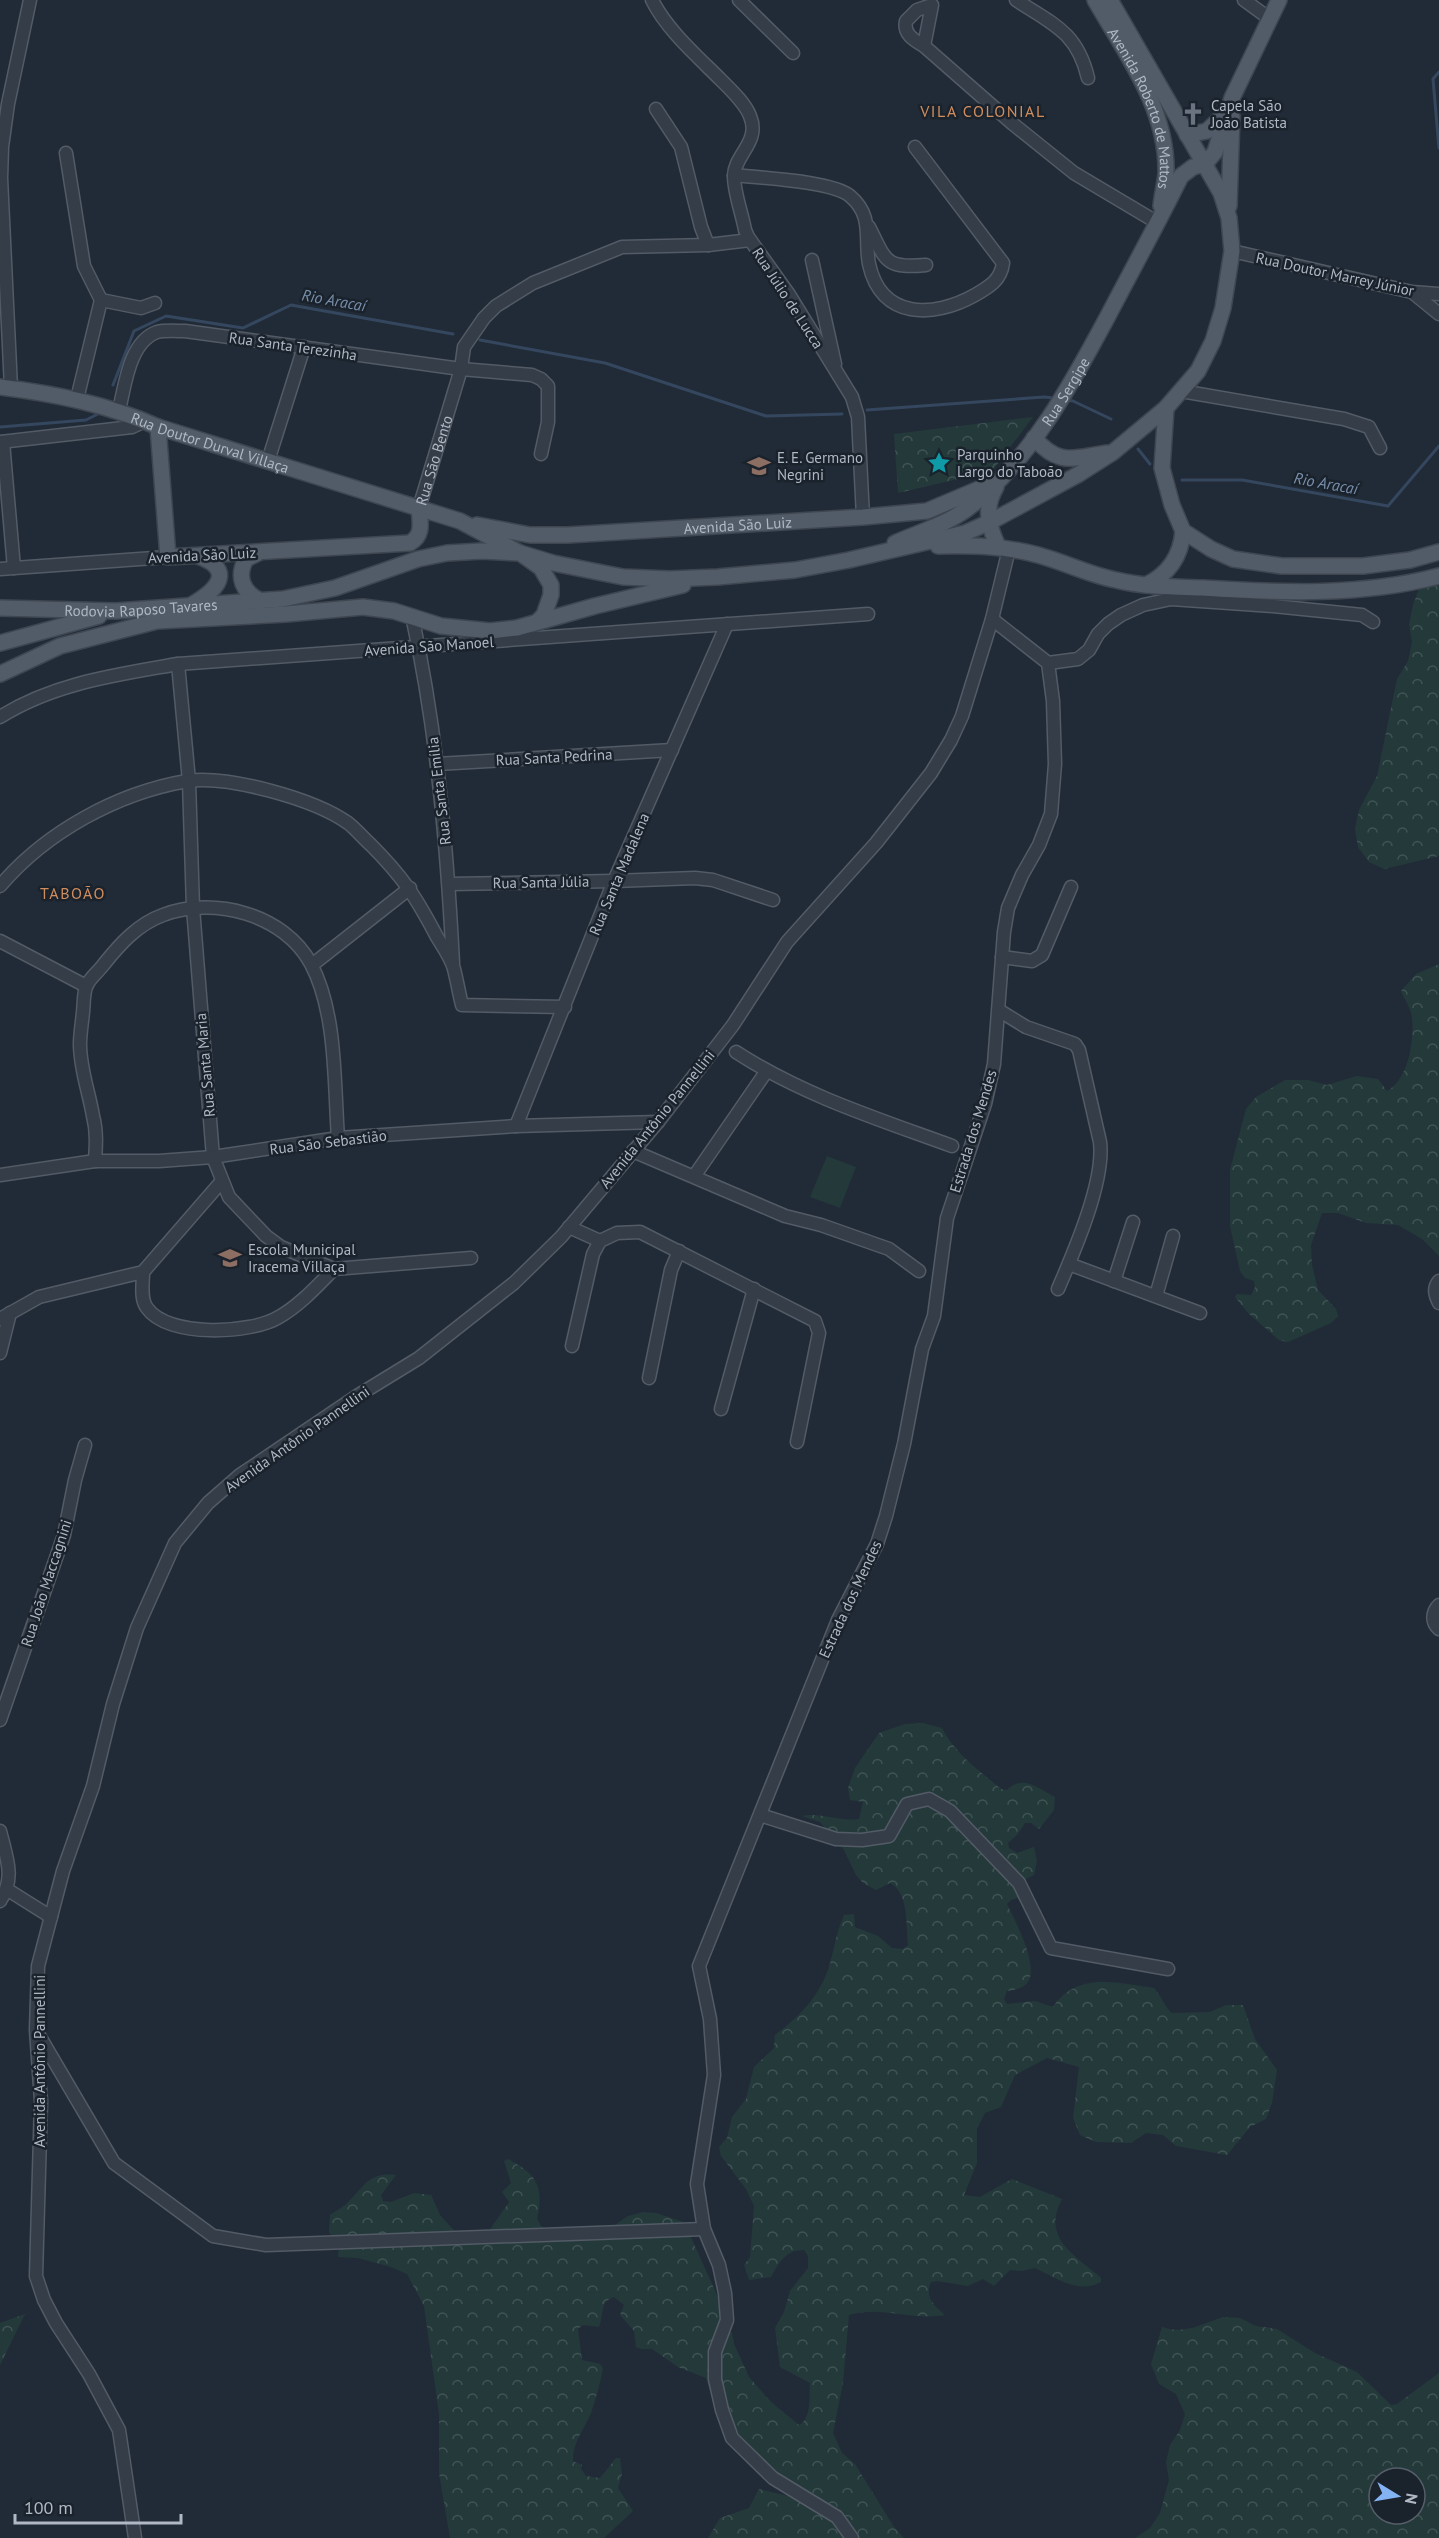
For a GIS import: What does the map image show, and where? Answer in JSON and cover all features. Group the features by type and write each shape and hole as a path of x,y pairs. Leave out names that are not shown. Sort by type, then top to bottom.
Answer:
{"main road":[{"name":"Avenida Roberto de Mattos","path":"1095,0 1141,80 1161,125 1166,175 1158,224"},
{"path":"1110,0 1221,193 1229,218"},
{"path":"1205,164 1215,152 1229,105 1280,0"},
{"path":"1187,135 1207,131 1229,105"},
{"path":"520,553 553,563 623,577 670,579 795,570 914,546 965,533 1079,474 1112,453 1166,408 1198,371 1214,341 1223,308 1232,251 1229,218 1229,105"},
{"name":"Rua Sergipe","path":"868,555 944,524 972,506 1005,476 1070,387 1158,224 1181,176 1193,167 1205,164"},
{"name":"Rua Doutor Durval Villaça","path":"6,387 77,399 119,410 152,424 460,521"},
{"path":"1146,585 1161,576 1173,564 1180,548 1183,531 1172,505 1162,468 1166,408"},
{"path":"152,424 168,557"},
{"path":"1034,438 1042,447 1060,458 1112,453"},
{"path":"1004,548 990,522 988,510 991,495 1005,476"},
{"name":"Avenida São Luiz","path":"460,521 530,535 568,536 863,517 927,511 979,491 1005,476"},
{"name":"Rua São Bento","path":"403,544 415,540 419,535 421,529 419,508"},
{"path":"460,521 520,553 541,568 550,585 549,605 537,622"},
{"path":"1183,531 1211,549 1233,559 1282,566 1363,566 1410,560 1439,552"},
{"name":"Avenida São Luiz","path":"168,557 403,544"},
{"path":"914,546 974,544 1004,548 1038,555 1115,580 1146,585 1248,591 1349,590 1404,585 1439,576"},
{"name":"Rodovia Raposo Tavares","path":"0,674 60,646 127,627 259,608 283,599 335,588 418,559 482,551 520,553"},
{"path":"261,552 246,559 241,576 243,587 259,608 363,607 412,616 426,622 457,629 490,631 517,628 613,601 718,577"},
{"path":"192,604 215,589 219,580 216,567 210,561 195,555"},
{"name":"Rodovia Raposo Tavares","path":"0,609 116,612 192,604 259,608"},
{"path":"0,643 116,612"}],"street":[{"path":"6,387 7,261 1,178 2,147 30,0"},
{"path":"652,0 675,32 726,85 750,116 752,133 748,148 734,174 836,189 849,195 857,204 885,259 890,263 908,267 926,265"},
{"path":"739,0 793,53"},
{"path":"1016,0 1060,28 1073,40 1081,51 1088,78"},
{"path":"1244,0 1270,19"},
{"path":"924,46 934,2"},
{"path":"934,2 918,10 906,21 906,32 912,39 924,46 1013,124 1074,173 1158,224"},
{"path":"656,109 681,147 701,227 708,245 750,240"},
{"path":"868,225 868,263 872,276 883,294 901,308 934,310 966,300 990,287 999,278 1002,271 1001,258 915,147"},
{"path":"66,153 84,266 101,300 77,399"},
{"name":"Rua Júlio de Lucca","path":"734,174 745,230 750,240 788,293 852,397 858,417 863,517"},
{"name":"Rua São Bento","path":"419,508 461,369 464,347 471,334 496,306 533,283 621,247 708,245"},
{"name":"Rua Doutor Marrey Júnior","path":"1232,251 1412,292 1439,294"},
{"path":"812,260 838,375"},
{"path":"1412,292 1439,314"},
{"path":"101,300 141,308 155,303"},
{"name":"Rua Santa Terezinha","path":"119,410 132,360 141,345 157,332 185,331 461,369 518,373 541,378 548,386 548,422 541,454"},
{"path":"268,461 304,347"},
{"path":"1181,391 1344,419 1369,426 1380,448"},
{"path":"14,568 2,442 152,424"},
{"name":"Avenida Antônio Pannellini","path":"135,2538 119,2430 89,2374 56,2323 44,2300 36,2276 41,2100 36,2030 38,1966 63,1871 93,1786 113,1704 137,1628 174,1543 208,1503 240,1475 357,1396 419,1358 514,1283 569,1227 658,1122 733,1025 787,942 876,843 931,772 951,740 962,716 992,619 1004,548"},
{"name":"Avenida São Luiz","path":"0,569 168,557"},
{"path":"992,619 1048,663 1078,659 1089,650 1098,634 1108,624 1143,605 1171,599 1362,615 1372,622"},
{"name":"Avenida São Manoel","path":"0,717 18,706 77,683 178,664 868,614"},
{"name":"Rua Santa Emília","path":"412,616 437,764 449,884 453,967"},
{"name":"Rua Santa Madalena","path":"516,1126 614,881 728,624"},
{"path":"434,646 457,629"},
{"name":"Estrada dos Mendes","path":"852,2538 837,2517 773,2478 732,2438 722,2410 715,2379 715,2352 727,2320 725,2293 719,2265 704,2229 697,2184 714,2075 710,2019 699,1966 838,1620 877,1544 886,1516 904,1444 922,1349 934,1316 947,1218 985,1104 998,1031 1002,957 1008,908 1022,875 1039,845 1051,814 1055,764 1053,701 1048,663"},
{"name":"Rua Santa Maria","path":"178,664 189,781 193,908 213,1157 229,1197 266,1236 289,1251 334,1269 471,1258"},
{"name":"Rua Santa Pedrina","path":"437,764 672,750"},
{"path":"0,886 19,864 73,825 132,795 189,781 230,783 263,789 302,800 348,823 398,872 410,888 453,967 462,1005 565,1007"},
{"name":"Rua Santa Júlia","path":"449,884 695,878 713,880 773,900"},
{"path":"1002,957 1032,961 1042,955 1071,887"},
{"path":"312,965 410,888"},
{"path":"94,1161 96,1137 94,1116 85,1087 80,1045 86,986 137,929 163,915 193,908 216,907 239,911 269,923 302,949 312,965 329,1020 338,1138"},
{"path":"0,942 86,986"},
{"path":"1000,1011 1026,1027 1075,1044 1079,1050 1100,1142 1102,1156 1098,1175 1069,1264 1058,1289"},
{"path":"998,1031 1026,1027"},
{"path":"736,1052 766,1072 844,1107 952,1146"},
{"path":"695,1175 766,1072"},
{"name":"Rua São Sebastião","path":"0,1174 94,1161 159,1161 213,1157 338,1138 516,1126 658,1122"},
{"path":"633,1151 695,1175 785,1216 821,1225 889,1249 919,1271"},
{"path":"0,1353 5,1316 39,1297 143,1272 222,1181"},
{"path":"1114,1281 1132,1222"},
{"path":"569,1227 600,1241"},
{"path":"573,1346 593,1254 600,1241 616,1233 640,1232 811,1317 818,1326 817,1342 797,1442"},
{"path":"1156,1296 1173,1236"},
{"path":"649,1378 671,1270 679,1251"},
{"path":"1069,1264 1200,1312"},
{"path":"143,1272 143,1294 146,1307 152,1314 174,1325 204,1329 263,1325 300,1302 334,1269"},
{"path":"1439,1281 1435,1288 1439,1303"},
{"path":"721,1409 754,1289"},
{"name":"Rua João Maccagnini","path":"0,1720 64,1535 85,1444"},
{"path":"1439,1605 1433,1614 1433,1621 1439,1629"},
{"path":"760,1815 836,1839 862,1840 889,1836 907,1804 929,1799 950,1811 1019,1883 1051,1948 1168,1969"},
{"path":"0,1831 8,1863 8,1890 0,1901"},
{"path":"8,1890 51,1917"},
{"path":"36,2030 114,2163 213,2236 266,2245 704,2229"}],"green space":[{"path":"1033,417 992,471 898,493 894,434"},
{"path":"1439,578 1439,856 1384,869 1369,862 1358,847 1355,829 1359,810 1377,776 1397,679 1408,661 1412,642 1409,624 1413,605 1419,589"},
{"path":"1439,964 1439,1256 1422,1239 1398,1225 1366,1223 1338,1213 1322,1213 1311,1245 1312,1265 1318,1290 1336,1309 1338,1316 1331,1323 1288,1342 1279,1340 1248,1313 1235,1297 1237,1294 1251,1295 1255,1287 1254,1281 1245,1278 1240,1271 1230,1226 1230,1170 1246,1109 1256,1097 1285,1080 1308,1080 1327,1085 1357,1076 1378,1079 1387,1091 1400,1078 1411,1048 1412,1017 1401,991 1416,974"},
{"path":"827,1156 856,1167 840,1208 810,1197"},
{"path":"923,1723 942,1728 960,1754 1001,1789 1007,1790 1013,1785 1025,1783 1055,1797 1054,1810 1039,1829 1031,1823 1025,1823 1008,1843 1009,1848 1017,1853 1034,1847 1037,1861 1034,1875 1022,1881 1022,1897 1011,1900 1007,1904 1021,1933 1031,1969 1030,1978 1025,1985 1007,1991 1004,1999 1007,2004 1035,2001 1053,2007 1074,1988 1086,1984 1112,1982 1154,1988 1172,2013 1210,2012 1226,2005 1243,2005 1255,2039 1277,2070 1272,2103 1266,2119 1250,2127 1227,2155 1176,2146 1163,2135 1146,2133 1131,2143 1096,2142 1080,2135 1073,2118 1079,2067 1047,2058 1015,2075 1001,2107 985,2113 977,2128 977,2163 964,2195 980,2197 1012,2179 1062,2199 1057,2213 1058,2236 1072,2253 1101,2278 1101,2282 1092,2286 1075,2286 1035,2268 1022,2271 1010,2270 994,2286 983,2279 968,2286 931,2282 930,2297 934,2305 945,2315 921,2316 861,2312 849,2315 843,2383 833,2433 842,2453 855,2464 894,2527 904,2538 708,2538 720,2518 749,2508 759,2489 796,2496 766,2480 738,2451 720,2423 706,2378 678,2367 652,2349 636,2347 634,2331 620,2315 624,2305 614,2297 609,2299 604,2306 599,2327 583,2325 578,2329 582,2360 600,2364 603,2368 591,2413 574,2449 573,2461 582,2465 581,2469 586,2476 600,2478 616,2458 620,2458 622,2474 618,2488 633,2511 604,2538 450,2538 439,2473 439,2414 424,2306 407,2274 358,2258 338,2257 339,2247 329,2232 330,2215 372,2178 396,2175 381,2195 383,2201 391,2202 414,2193 431,2195 440,2215 462,2239 484,2238 509,2202 502,2192 511,2183 504,2161 508,2159 526,2171 536,2183 540,2198 537,2219 541,2226 549,2231 602,2234 628,2216 643,2212 656,2213 684,2222 718,2297 722,2322 732,2333 734,2344 749,2377 771,2402 799,2425 803,2422 808,2412 810,2383 780,2367 775,2328 784,2312 790,2291 808,2268 808,2256 804,2250 792,2252 780,2262 771,2277 749,2280 744,2265 750,2257 754,2206 746,2189 721,2156 719,2147 727,2138 732,2117 746,2099 754,2067 774,2048 775,2035 813,1999 824,1980 844,1915 854,1914 855,1927 878,1936 892,1948 903,1949 908,1945 904,1902 901,1894 890,1883 876,1890 863,1883 856,1875 844,1850 820,1822 802,1816 859,1819 863,1802 850,1800 848,1788 855,1768 879,1733 905,1724"},
{"path":"25,2314 0,2365 0,2323"},
{"path":"1223,2317 1240,2318 1256,2326 1277,2329 1315,2353 1357,2372 1391,2405 1397,2404 1439,2373 1439,2538 1135,2538 1150,2528 1160,2513 1169,2480 1166,2462 1170,2445 1180,2430 1185,2414 1176,2394 1159,2384 1151,2364 1162,2327 1178,2330"}],"waterway":[{"name":"Rio Aracaí","path":"1439,72 1433,79 1439,148"},
{"name":"Rio Aracaí","path":"113,385 134,331 166,316 243,328 291,305 453,334"},
{"name":"Rio Aracaí","path":"480,340 605,363 766,416 842,414"},
{"name":"Rio Aracaí","path":"867,410 1054,398"},
{"name":"Rio Aracaí","path":"1066,400 1073,401 1111,419"},
{"name":"Rio Aracaí","path":"0,427 86,420 100,413"},
{"name":"Rio Aracaí","path":"1182,480 1242,480 1388,506 1439,446"},
{"name":"Rio Aracaí","path":"1138,449 1150,464"}],"place":[{"name":"Capela São João Batista","path":"1193,114"},
{"name":"Parquinho Largo do Taboão","path":"939,463"},
{"name":"E. E. Germano Negrini","path":"759,466"},
{"name":"Escola Municipal Iracema Villaça","path":"230,1258"}],"district":[{"name":"VILA COLONIAL","path":"983,111"},
{"name":"TABOÃO","path":"73,893"}]}
